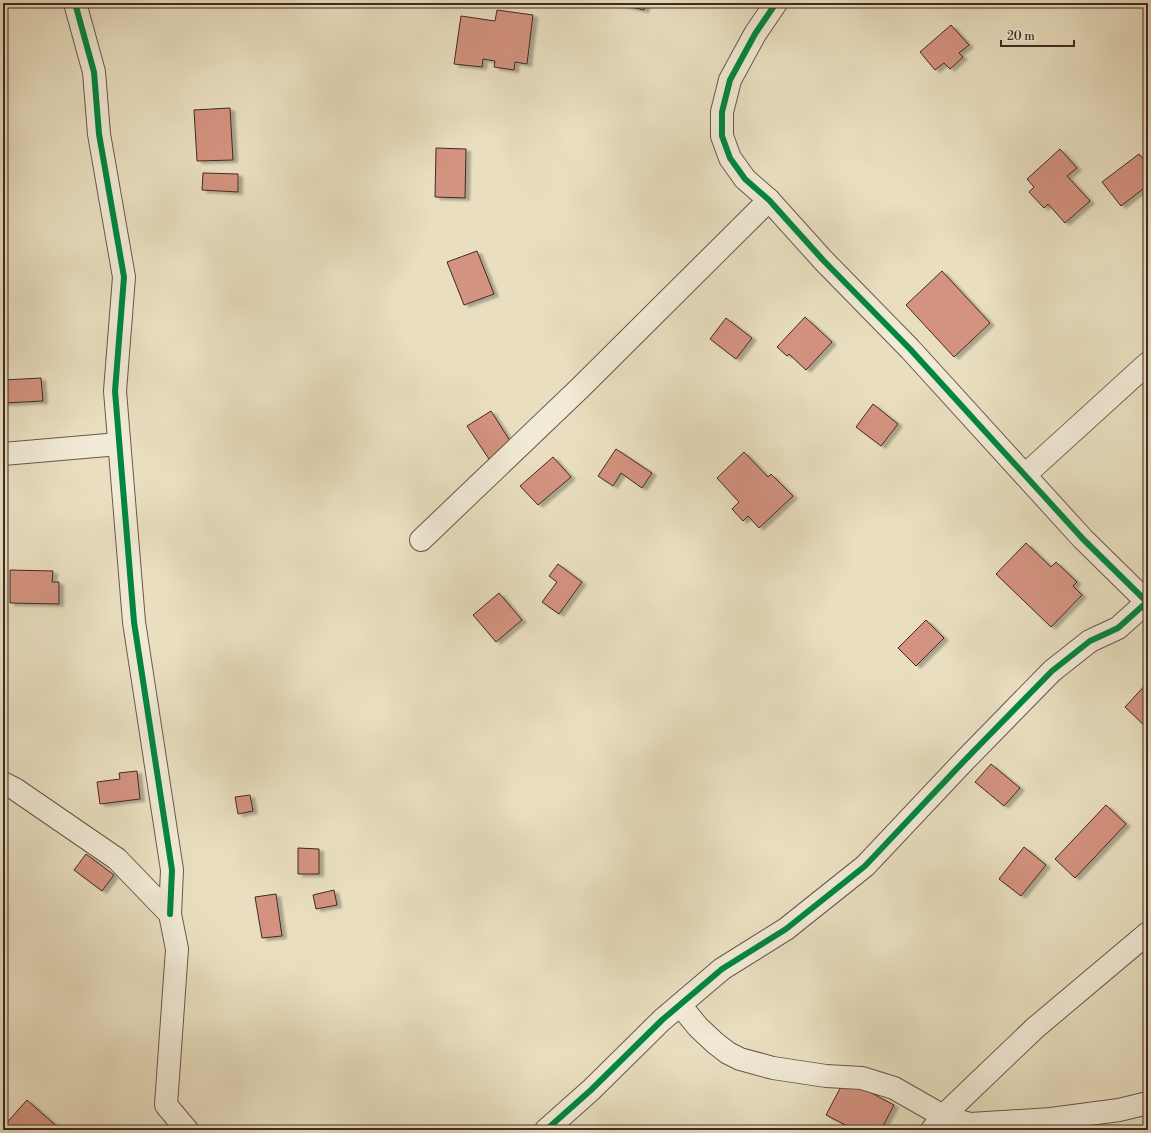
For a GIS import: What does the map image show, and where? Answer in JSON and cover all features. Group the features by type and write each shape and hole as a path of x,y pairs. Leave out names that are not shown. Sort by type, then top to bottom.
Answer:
{"street":[{"path":"76,3 94,72 99,134 124,277 115,391 119,444 134,622 172,870 170,914 177,949 166,1105 187,1130"},
{"path":"546,1130 591,1090 662,1020 722,969 786,930 865,866 1052,671 1090,641 1118,628 1147,602 1083,539 910,349 824,260 769,200 745,179 730,158 722,136 722,112 730,80 755,34 776,3"},
{"path":"421,540 580,388 769,200"},
{"path":"1025,475 1148,363"},
{"path":"3,454 119,444"},
{"path":"3,783 15,789 117,859 170,914"},
{"path":"937,1123 1035,1028 1148,932"},
{"path":"680,1005 698,1028 714,1043 740,1059 773,1068 826,1076 862,1078 894,1088 937,1123 970,1124 1051,1119 1119,1110 1148,1103"}],"building":[{"path":"614,3 646,3 644,10"},
{"path":"497,10 533,15 527,64 515,62 514,70 494,67 495,61 483,59 482,67 454,64 461,16 495,21"},
{"path":"951,25 969,45 959,53 963,57 950,69 944,63 935,70 920,52"},
{"path":"230,108 233,160 197,161 194,110"},
{"path":"436,148 466,149 465,198 435,197"},
{"path":"1060,149 1077,168 1067,176 1090,201 1065,223 1048,204 1044,208 1029,192 1034,187 1027,179"},
{"path":"1139,154 1148,165 1148,185 1121,206 1102,182"},
{"path":"203,173 238,174 238,192 202,190"},
{"path":"477,251 494,294 464,305 447,262"},
{"path":"942,271 990,323 954,357 906,305"},
{"path":"805,317 832,342 806,370 789,354 787,356 777,347"},
{"path":"726,318 752,338 736,359 710,339"},
{"path":"41,378 43,401 3,403 3,380"},
{"path":"873,404 898,424 881,446 856,427"},
{"path":"491,411 512,444 489,459 467,426"},
{"path":"616,449 652,473 642,488 621,473 613,486 598,476"},
{"path":"744,452 768,477 771,474 793,496 759,528 748,516 743,521 732,509 739,502 717,478"},
{"path":"553,457 571,477 538,505 520,486"},
{"path":"1026,543 1051,567 1056,562 1077,582 1073,586 1082,595 1051,627 996,574"},
{"path":"558,564 582,582 559,614 542,602 557,582 549,576"},
{"path":"10,570 53,571 52,582 59,582 59,604 10,603"},
{"path":"499,593 522,620 496,642 473,615"},
{"path":"926,620 944,638 916,666 898,648"},
{"path":"1148,682 1148,729 1125,707"},
{"path":"991,764 1020,788 1004,806 975,782"},
{"path":"137,771 140,799 100,804 97,782 120,779 119,773"},
{"path":"250,795 253,811 238,814 235,797"},
{"path":"1106,805 1126,824 1075,878 1055,859"},
{"path":"1024,847 1046,865 1021,896 999,879"},
{"path":"298,848 319,849 319,874 298,874"},
{"path":"86,854 114,875 102,891 74,870"},
{"path":"334,890 337,905 316,909 313,895"},
{"path":"276,894 282,936 262,938 255,897"},
{"path":"845,1079 894,1105 881,1130 855,1130 826,1115"},
{"path":"27,1100 61,1130 3,1130 3,1127"}],"cycle path":[{"path":"75,3 94,72 99,134 124,277 115,391 134,622 172,870 170,914"},
{"path":"776,3 755,34 730,80 722,112 722,136 730,158 745,179 769,200 823,260 910,349 1083,539 1148,603"},
{"path":"546,1130 591,1090 662,1020 722,969 786,929 865,866 1052,671 1090,641 1118,628 1147,602"}]}
